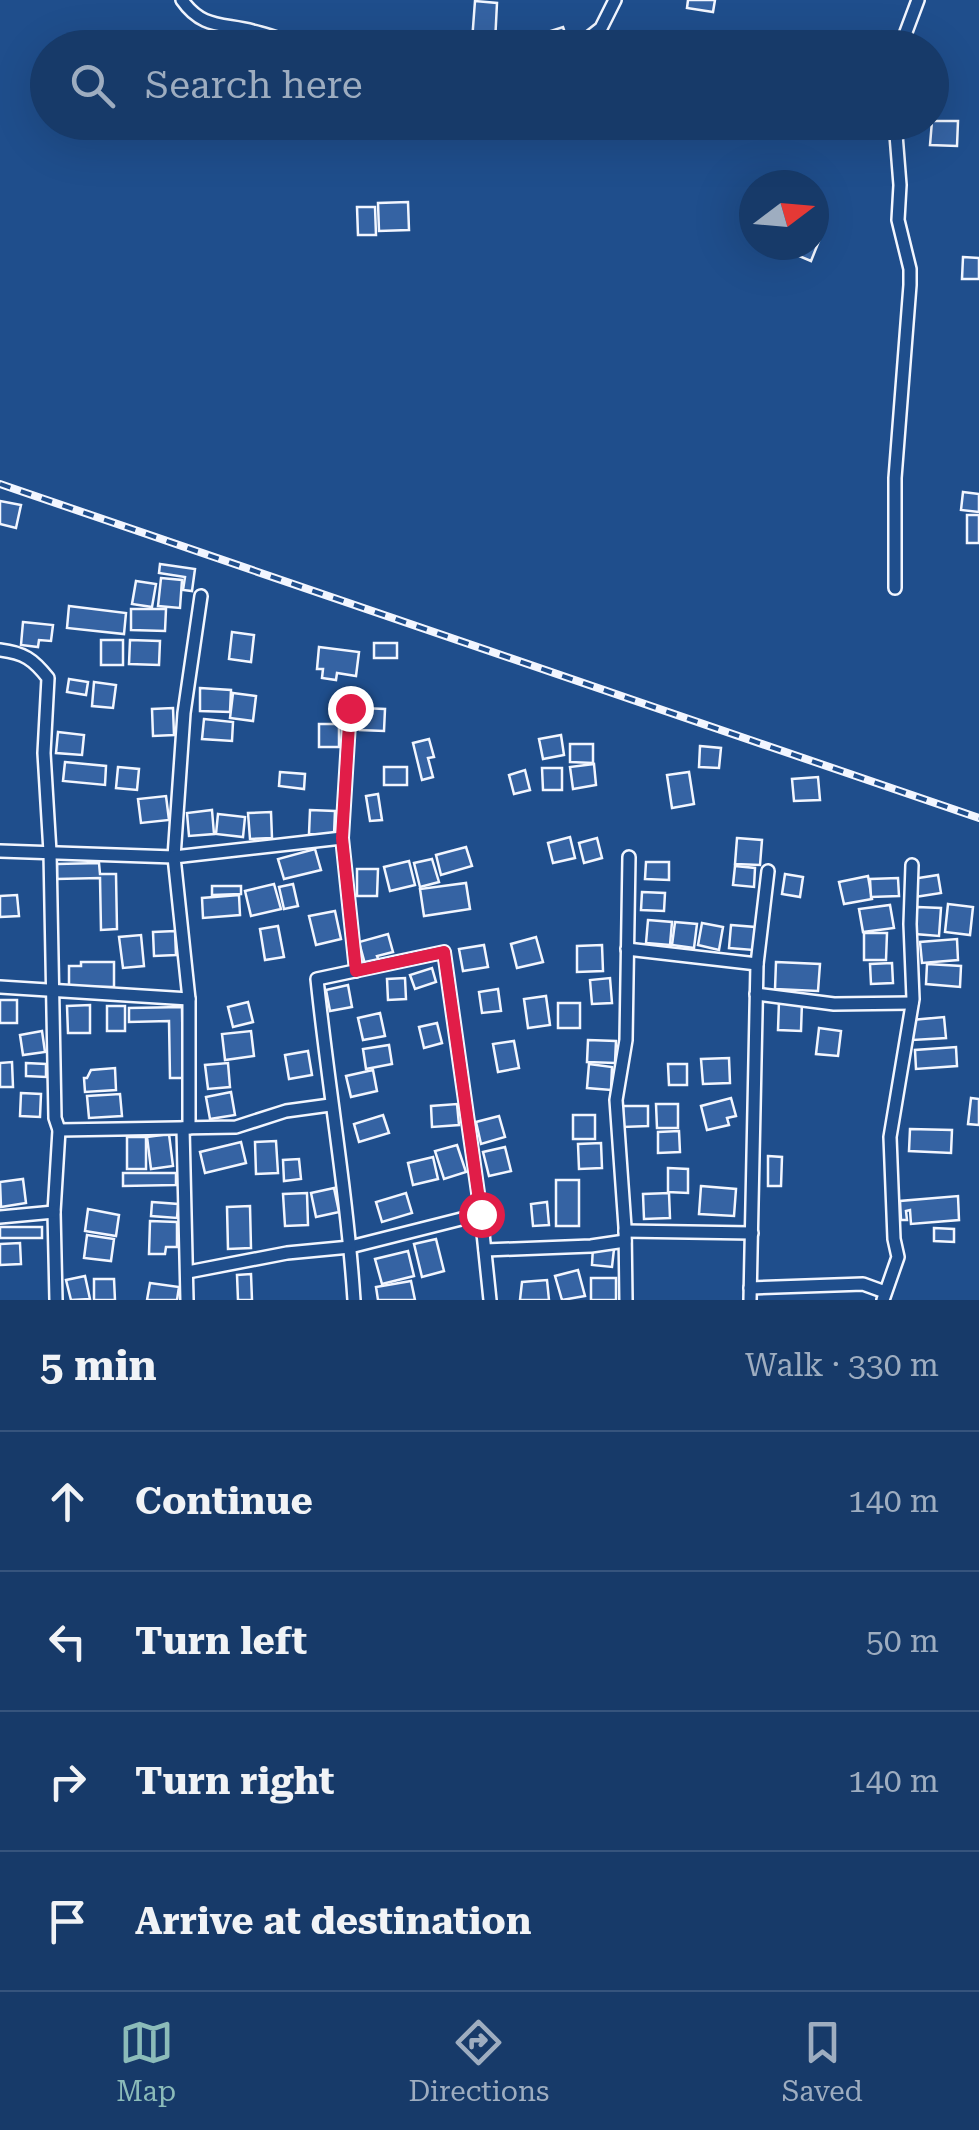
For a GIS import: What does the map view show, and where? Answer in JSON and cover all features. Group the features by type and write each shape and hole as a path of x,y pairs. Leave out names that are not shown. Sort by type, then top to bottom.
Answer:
{"street":[{"path":"182,0 192,14 209,23 251,30"},
{"path":"598,30 615,0"},
{"path":"907,30 918,0"},
{"path":"895,588 896,478 910,285 898,220 896,140"},
{"path":"187,1300 189,999 174,856 184,713 201,596"},
{"path":"0,650 22,652 35,660 48,678 44,753 58,1130 54,1212 56,1300"},
{"path":"350,708 342,838 356,971"},
{"path":"0,851 174,856 342,838"},
{"path":"626,1300 616,1100 626,1040 629,857"},
{"path":"768,870 757,964 750,1294 863,1284 884,1296 898,1257 890,1137 912,1003 912,865"},
{"path":"628,949 757,964"},
{"path":"354,1300 317,979 444,952 490,1300"},
{"path":"0,987 189,999"},
{"path":"756,994 834,1004 912,1003"},
{"path":"58,1130 236,1127 286,1111 330,1105"},
{"path":"0,1217 54,1212"},
{"path":"188,1272 287,1252 350,1247 481,1214"},
{"path":"485,1250 590,1246 625,1236 752,1233"}],"building":[{"path":"688,0 715,0 713,12 687,8"},
{"path":"475,1 497,3 496,30 473,30"},
{"path":"949,121 958,121 957,146 930,145 930,140 949,140"},
{"path":"408,202 409,230 379,231 378,203"},
{"path":"357,207 375,207 376,235 358,235"},
{"path":"963,257 979,258 979,279 962,279"},
{"path":"963,492 979,494 979,512 961,510"},
{"path":"0,501 21,505 16,528 0,524"},
{"path":"967,515 979,515 979,543 967,543"},
{"path":"160,564 195,569 192,591 183,590 185,577 159,573"},
{"path":"161,578 182,580 180,608 158,606"},
{"path":"136,581 156,584 152,607 132,604"},
{"path":"69,606 126,613 124,634 67,628"},
{"path":"131,609 166,609 165,631 131,630"},
{"path":"23,622 53,625 51,641 39,640 38,647 21,645"},
{"path":"232,632 254,635 251,662 229,659"},
{"path":"101,640 123,640 123,665 101,665"},
{"path":"130,640 160,641 159,665 129,664"},
{"path":"374,643 397,643 397,658 374,658"},
{"path":"319,647 359,652 356,676 337,673 336,680 322,678 323,669 317,669"},
{"path":"69,679 88,682 86,695 67,692"},
{"path":"94,682 116,685 113,708 92,706"},
{"path":"200,688 231,690 230,712 200,711"},
{"path":"233,693 256,696 253,721 230,718"},
{"path":"173,708 174,735 153,736 152,709"},
{"path":"361,708 385,709 384,731 360,730"},
{"path":"204,719 233,722 232,741 202,739"},
{"path":"319,724 339,724 339,747 319,747"},
{"path":"58,732 84,735 82,755 56,753"},
{"path":"561,735 564,755 543,759 539,739"},
{"path":"429,739 434,757 428,758 433,777 422,780 413,743"},
{"path":"570,744 593,744 593,763 570,762"},
{"path":"700,746 721,748 719,768 699,767"},
{"path":"65,762 106,766 105,785 63,781"},
{"path":"594,764 596,785 573,789 570,767"},
{"path":"118,767 139,769 137,790 116,788"},
{"path":"384,767 407,767 407,785 384,785"},
{"path":"542,768 562,768 562,790 543,790"},
{"path":"525,770 530,790 514,794 509,775"},
{"path":"280,772 305,774 304,789 279,786"},
{"path":"689,772 694,804 672,808 667,775"},
{"path":"818,777 820,800 794,801 792,779"},
{"path":"378,794 382,820 370,821 366,796"},
{"path":"166,796 169,820 141,823 138,799"},
{"path":"212,810 214,834 189,836 187,813"},
{"path":"310,810 335,811 334,835 309,834"},
{"path":"271,812 272,838 250,839 248,813"},
{"path":"218,814 245,817 243,837 216,834"},
{"path":"570,837 575,858 553,863 548,843"},
{"path":"597,838 602,858 584,863 579,843"},
{"path":"737,838 762,840 760,865 735,864"},
{"path":"466,847 472,866 441,875 436,855"},
{"path":"315,849 321,870 284,879 278,859"},
{"path":"432,859 439,882 420,887 414,863"},
{"path":"409,861 415,885 390,891 384,867"},
{"path":"646,862 669,862 669,880 645,879"},
{"path":"99,863 100,874 116,874 117,929 101,930 100,878 57,879 57,864"},
{"path":"735,866 755,868 754,887 733,885"},
{"path":"357,869 378,869 377,896 357,896"},
{"path":"785,874 803,877 800,897 782,894"},
{"path":"938,875 941,893 915,897 912,879"},
{"path":"868,876 872,899 844,904 839,882"},
{"path":"898,878 899,896 871,897 870,879"},
{"path":"466,883 470,909 424,916 420,889"},
{"path":"274,884 281,909 251,916 245,891"},
{"path":"293,884 298,906 284,909 279,887"},
{"path":"212,886 241,886 241,894 212,895"},
{"path":"642,892 665,893 664,911 641,910"},
{"path":"17,895 19,916 0,917 0,896"},
{"path":"239,895 240,915 203,918 202,898"},
{"path":"948,904 973,907 970,935 945,932"},
{"path":"890,905 894,928 863,932 859,909"},
{"path":"917,907 941,908 939,936 915,934"},
{"path":"335,911 341,939 316,945 309,916"},
{"path":"648,920 672,922 670,945 646,943"},
{"path":"675,922 697,924 694,948 672,945"},
{"path":"702,923 723,927 719,950 698,945"},
{"path":"731,925 755,927 753,950 729,948"},
{"path":"278,926 284,957 265,960 260,929"},
{"path":"175,931 176,955 154,956 153,932"},
{"path":"864,933 887,933 886,960 864,960"},
{"path":"388,934 393,952 365,964 359,942"},
{"path":"141,935 144,966 123,968 119,937"},
{"path":"536,937 543,962 517,968 511,944"},
{"path":"957,939 958,960 922,963 920,942"},
{"path":"484,945 488,967 463,971 459,949"},
{"path":"602,945 603,971 577,972 577,946"},
{"path":"81,962 114,962 114,987 69,987 69,966 81,966"},
{"path":"776,962 820,964 818,991 775,989"},
{"path":"892,963 893,983 871,984 870,964"},
{"path":"927,964 961,966 960,987 926,984"},
{"path":"432,968 436,982 415,989 410,975"},
{"path":"405,978 406,999 388,1000 387,979"},
{"path":"610,978 612,1003 592,1004 590,980"},
{"path":"348,985 352,1007 330,1011 326,990"},
{"path":"498,989 501,1011 482,1013 479,992"},
{"path":"546,996 550,1025 528,1028 524,999"},
{"path":"0,1000 17,1000 17,1023 0,1023"},
{"path":"779,1001 802,1002 801,1031 778,1030"},
{"path":"248,1002 253,1022 233,1027 228,1007"},
{"path":"558,1003 580,1003 580,1028 558,1028"},
{"path":"90,1005 90,1033 68,1033 67,1006"},
{"path":"107,1006 125,1006 125,1031 107,1031"},
{"path":"182,1007 183,1078 170,1078 169,1021 129,1022 129,1008"},
{"path":"380,1013 385,1036 363,1040 358,1018"},
{"path":"944,1017 946,1038 913,1040 912,1020"},
{"path":"437,1023 442,1043 424,1048 419,1027"},
{"path":"819,1028 841,1031 838,1056 816,1054"},
{"path":"42,1031 45,1052 23,1055 20,1035"},
{"path":"251,1031 254,1056 225,1060 222,1034"},
{"path":"588,1040 616,1041 615,1063 587,1062"},
{"path":"514,1041 519,1068 498,1072 493,1044"},
{"path":"389,1045 392,1064 366,1069 363,1049"},
{"path":"956,1047 957,1066 916,1069 915,1050"},
{"path":"308,1051 312,1075 289,1079 285,1055"},
{"path":"729,1058 730,1083 703,1084 701,1059"},
{"path":"12,1062 13,1087 0,1087 0,1063"},
{"path":"26,1063 46,1064 46,1077 26,1076"},
{"path":"228,1063 230,1087 208,1089 205,1065"},
{"path":"589,1064 612,1067 611,1090 587,1088"},
{"path":"668,1064 687,1064 687,1085 669,1085"},
{"path":"115,1068 116,1090 85,1092 84,1078 91,1070"},
{"path":"373,1070 377,1091 351,1097 346,1076"},
{"path":"231,1092 235,1115 210,1119 206,1097"},
{"path":"21,1093 41,1094 40,1117 20,1116"},
{"path":"120,1094 122,1116 89,1118 87,1096"},
{"path":"731,1098 736,1116 727,1118 729,1125 707,1130 701,1106"},
{"path":"971,1098 979,1099 979,1125 968,1124"},
{"path":"457,1104 459,1125 432,1127 431,1106"},
{"path":"656,1104 678,1104 678,1128 657,1128"},
{"path":"623,1106 648,1106 648,1126 623,1127"},
{"path":"383,1115 389,1133 359,1142 354,1124"},
{"path":"573,1115 595,1115 595,1139 573,1139"},
{"path":"499,1116 505,1137 481,1144 476,1122"},
{"path":"910,1129 952,1130 951,1153 909,1151"},
{"path":"679,1131 680,1152 658,1153 658,1132"},
{"path":"169,1134 173,1166 151,1169 147,1137"},
{"path":"127,1137 146,1137 146,1169 127,1169"},
{"path":"276,1141 278,1173 256,1174 255,1142"},
{"path":"241,1142 246,1163 205,1173 200,1152"},
{"path":"601,1143 602,1168 579,1169 578,1144"},
{"path":"457,1145 466,1172 444,1179 435,1151"},
{"path":"505,1147 511,1171 489,1176 483,1152"},
{"path":"768,1156 782,1157 781,1186 768,1186"},
{"path":"433,1157 438,1179 413,1185 408,1163"},
{"path":"299,1159 301,1179 284,1181 283,1160"},
{"path":"668,1168 688,1169 688,1193 668,1192"},
{"path":"123,1173 176,1173 176,1185 123,1186"},
{"path":"23,1179 26,1203 1,1207 0,1182"},
{"path":"556,1180 579,1180 579,1226 556,1226"},
{"path":"701,1186 736,1189 734,1216 699,1214"},
{"path":"334,1188 339,1212 316,1217 311,1193"},
{"path":"307,1193 308,1225 285,1226 283,1194"},
{"path":"406,1193 412,1213 382,1222 376,1202"},
{"path":"669,1193 670,1218 644,1219 643,1194"},
{"path":"958,1196 959,1220 911,1224 910,1210 906,1211 907,1220 901,1220 900,1201"},
{"path":"152,1202 178,1204 177,1218 151,1216"},
{"path":"547,1202 549,1225 533,1226 531,1204"},
{"path":"250,1206 251,1248 228,1249 227,1207"},
{"path":"88,1209 119,1215 116,1236 85,1231"},
{"path":"150,1221 177,1222 177,1247 166,1247 165,1254 149,1254"},
{"path":"0,1227 42,1227 42,1238 0,1238"},
{"path":"934,1228 954,1229 954,1242 934,1241"},
{"path":"87,1235 114,1239 111,1261 84,1258"},
{"path":"436,1239 444,1271 422,1277 414,1244"},
{"path":"20,1243 21,1264 0,1265 0,1244"},
{"path":"593,1247 614,1249 612,1267 592,1265"},
{"path":"408,1251 414,1276 382,1284 375,1259"},
{"path":"578,1270 585,1296 562,1300 555,1276"},
{"path":"251,1274 252,1300 238,1300 237,1275"},
{"path":"85,1276 90,1299 71,1300 66,1280"},
{"path":"591,1278 616,1278 616,1300 591,1300"},
{"path":"94,1279 114,1279 115,1300 94,1300"},
{"path":"547,1280 549,1300 520,1300 522,1282"},
{"path":"411,1281 415,1300 378,1300 376,1287"},
{"path":"150,1283 179,1287 177,1300 147,1300"}],"railway":[{"path":"0,484 979,818"}],"route":[{"path":"350,708 342,838 356,971 444,952 481,1214"}]}
